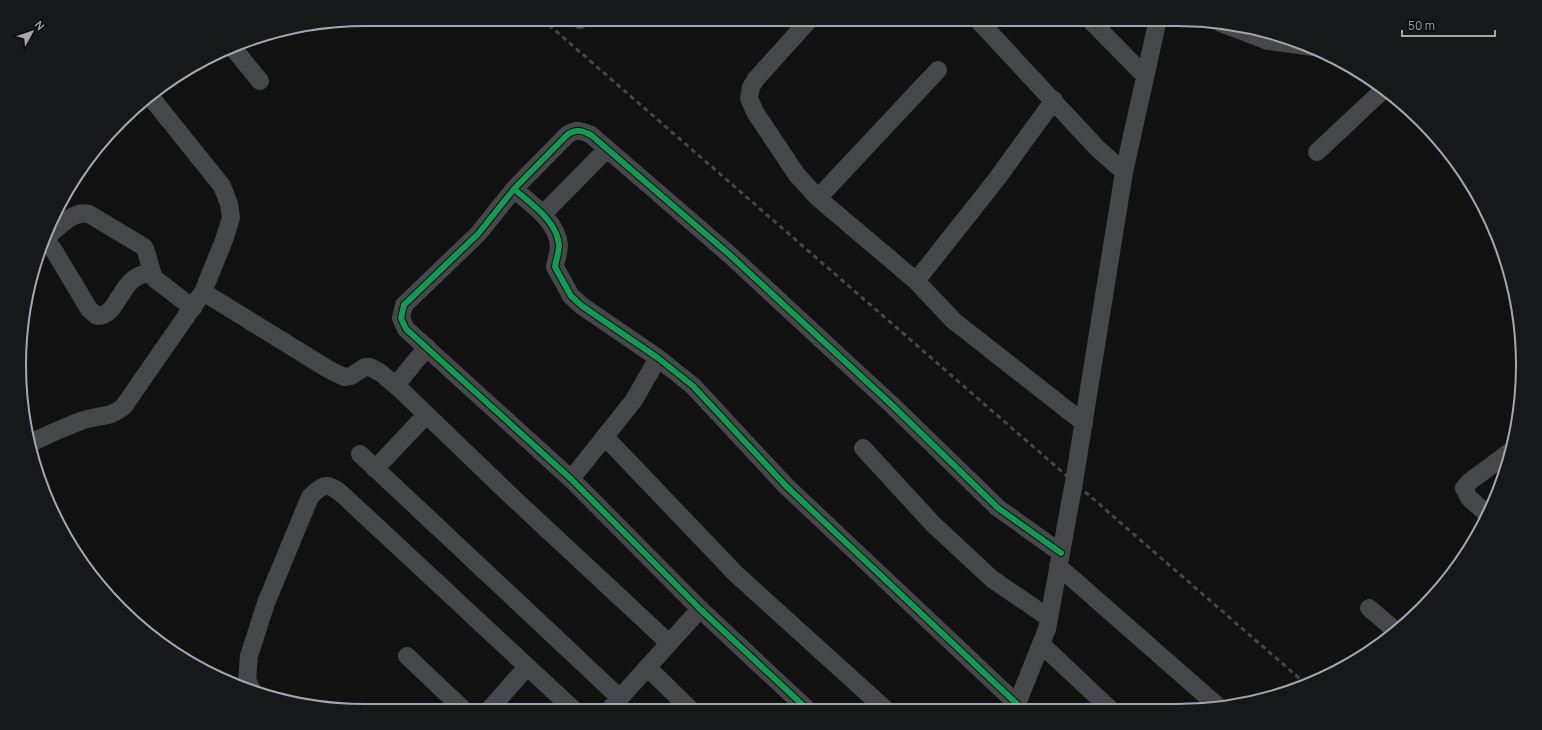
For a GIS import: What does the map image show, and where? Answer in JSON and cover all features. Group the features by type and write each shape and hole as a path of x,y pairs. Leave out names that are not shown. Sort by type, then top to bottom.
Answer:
{"street":[{"path":"804,26 756,79 751,87 749,98 755,112 789,164 818,198 916,281 954,321 1084,423"},
{"path":"984,26 1097,148 1124,172"},
{"path":"1096,26 1145,76"},
{"path":"1020,704 1049,618 1084,423 1124,172 1145,76 1158,26"},
{"path":"1250,35 1268,42 1286,44"},
{"path":"236,52 260,81"},
{"path":"818,198 938,70"},
{"path":"1317,152 1379,93"},
{"path":"35,441 82,421 117,413 124,406 203,292 224,240 231,218 229,204 222,186 153,100"},
{"path":"916,281 996,180 1054,100"},
{"path":"801,704 700,609 570,479 406,329 401,318 404,305 478,234 514,189 568,135 575,130 583,131 590,135 730,255 893,406 998,508 1060,560 1213,702"},
{"path":"543,214 607,149"},
{"path":"514,189 543,214 553,228 558,238 559,247 555,267 571,296 582,306 658,358 693,386 786,486 1017,704"},
{"path":"54,231 75,214 81,212 89,214 144,247 151,262 152,273 155,279 193,308"},
{"path":"49,244 89,309 97,316 106,314 133,278 142,273 152,273"},
{"path":"203,292 328,369 344,377 351,376 365,367 370,367 396,385 669,643"},
{"path":"396,385 427,347"},
{"path":"570,479 634,400 658,358"},
{"path":"375,469 426,415"},
{"path":"605,437 736,574 879,704"},
{"path":"863,448 933,524 992,579 1049,618"},
{"path":"360,454 614,704 700,609"},
{"path":"1483,510 1469,498 1464,488 1469,482 1503,457"},
{"path":"249,683 247,680 249,656 266,603 310,496 317,489 326,485 334,487 344,496 568,704"},
{"path":"1369,608 1392,627"},
{"path":"1041,644 1105,704"},
{"path":"407,656 458,704"},
{"path":"494,704 527,666"},
{"path":"648,668 685,704"}],"railway":[{"path":"550,26 1301,680"}],"cycle path":[{"path":"514,189 567,135 579,131 591,135 730,255 893,406 998,508 1061,553"},
{"path":"802,704 700,609 571,479 406,329 401,318 404,305 478,234 514,189 535,207 554,228 559,245 555,267 571,296 582,306 658,358 693,386 786,486 1017,704"}]}
